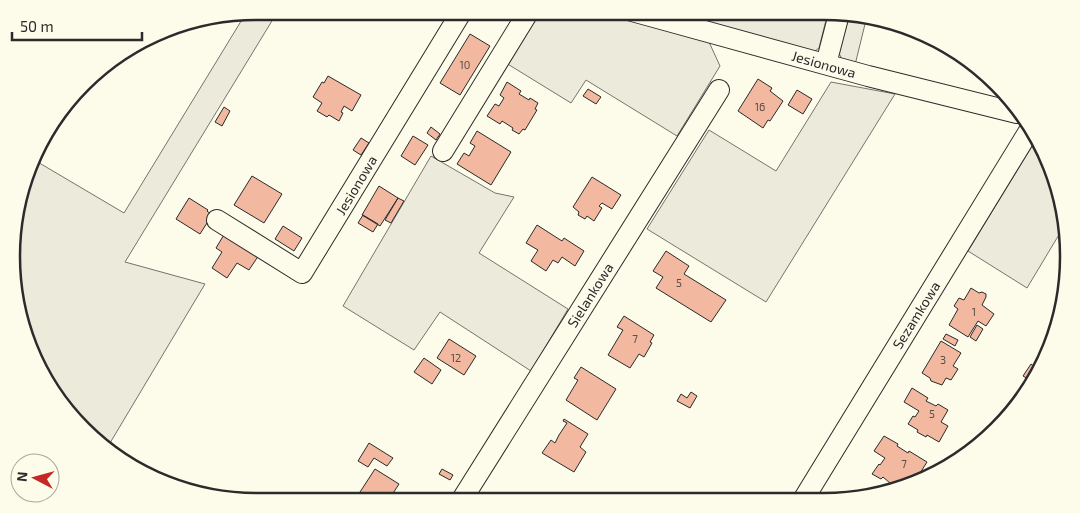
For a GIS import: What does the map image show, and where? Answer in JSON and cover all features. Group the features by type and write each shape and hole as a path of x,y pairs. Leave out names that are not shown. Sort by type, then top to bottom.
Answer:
{"street":[{"name":"Jesionowa","path":"217,220 302,273 457,20"},
{"path":"443,151 523,20"},
{"name":"Jesionowa","path":"665,20 1010,112"},
{"path":"826,64 837,21"},
{"name":"Sielankowa","path":"466,493 719,90"},
{"name":"Sezamkowa","path":"806,493 1026,135"}],"shaded area":[{"path":"273,20 125,262 205,284 111,442 89,424 69,400 44,361 28,318 22,287 20,256 22,226 28,195 39,163 124,213 241,21"},
{"path":"531,20 631,20 709,42 720,66 677,136 586,80 571,103 506,63"},
{"path":"694,20 826,20 819,48 811,54"},
{"path":"847,22 865,24 855,65 843,62 839,53"},
{"path":"831,82 895,94 766,302 647,229 709,130 776,171"},
{"path":"1032,145 1052,195 1059,235 1027,288 968,251"},
{"path":"431,156 495,193 514,197 479,253 568,309 531,371 440,312 414,350 343,306"}],"building":[{"path":"470,34 490,46 460,95 440,83"},
{"path":"328,76 361,95 352,111 344,106 339,121 317,111 322,103 313,97"},
{"path":"758,79 772,88 770,91 783,101 763,128 738,111"},
{"path":"507,82 521,91 519,94 538,103 535,109 537,110 525,130 523,129 519,134 502,121 500,124 487,116 495,104 499,106 504,98 500,95"},
{"path":"588,89 601,97 596,104 583,96"},
{"path":"797,90 812,99 803,114 788,105"},
{"path":"224,107 230,111 222,126 215,122"},
{"path":"431,127 440,134 436,140 427,133"},
{"path":"477,131 511,152 491,185 457,164 464,153 469,156 475,146 470,143"},
{"path":"413,136 428,145 415,165 401,156"},
{"path":"361,138 369,143 361,155 353,150"},
{"path":"252,176 282,194 264,223 234,205"},
{"path":"592,177 621,195 612,209 602,203 599,206 602,208 594,221 587,216 585,219 578,215 579,212 573,207"},
{"path":"379,186 398,198 380,226 362,215"},
{"path":"189,198 208,210 212,215 200,234 176,219"},
{"path":"398,198 404,201 391,223 385,220"},
{"path":"363,215 378,224 373,232 358,223"},
{"path":"537,225 562,241 564,238 584,251 575,266 562,257 558,263 553,260 546,271 531,261 538,250 526,243"},
{"path":"283,226 302,238 294,251 275,239"},
{"path":"225,233 259,255 249,270 237,263 227,278 212,268 222,252 216,248"},
{"path":"666,251 689,266 684,274 726,300 711,322 656,288 663,277 653,271"},
{"path":"971,288 979,293 986,294 982,305 994,314 986,326 978,321 968,337 949,325 958,309 954,306 959,298 964,300"},
{"path":"624,316 654,335 644,357 639,354 630,368 608,355 623,330 617,327"},
{"path":"977,325 983,329 976,341 970,337"},
{"path":"946,334 958,340 955,346 943,339"},
{"path":"449,339 476,356 464,375 437,358"},
{"path":"941,341 961,353 953,366 958,369 951,380 946,378 942,385 931,381 930,378 922,373"},
{"path":"424,358 441,370 432,384 414,372"},
{"path":"1031,364 1033,366 1026,378 1023,376"},
{"path":"581,367 616,389 597,420 566,400 578,380 574,378"},
{"path":"912,388 928,398 926,401 936,406 938,404 948,410 941,422 948,426 939,442 917,432 918,430 908,424 919,411 904,402"},
{"path":"691,392 697,396 690,408 677,401 681,394 687,398"},
{"path":"564,419 588,434 580,447 586,452 574,472 542,453 551,440 555,443 567,423 563,421"},
{"path":"884,436 898,444 897,446 908,453 909,451 927,462 921,472 890,483 883,477 881,479 872,474 885,458 874,451"},
{"path":"369,443 393,458 387,466 374,458 368,467 358,461"},
{"path":"375,469 399,484 393,493 360,492"},
{"path":"442,469 453,475 450,480 439,474"}]}
